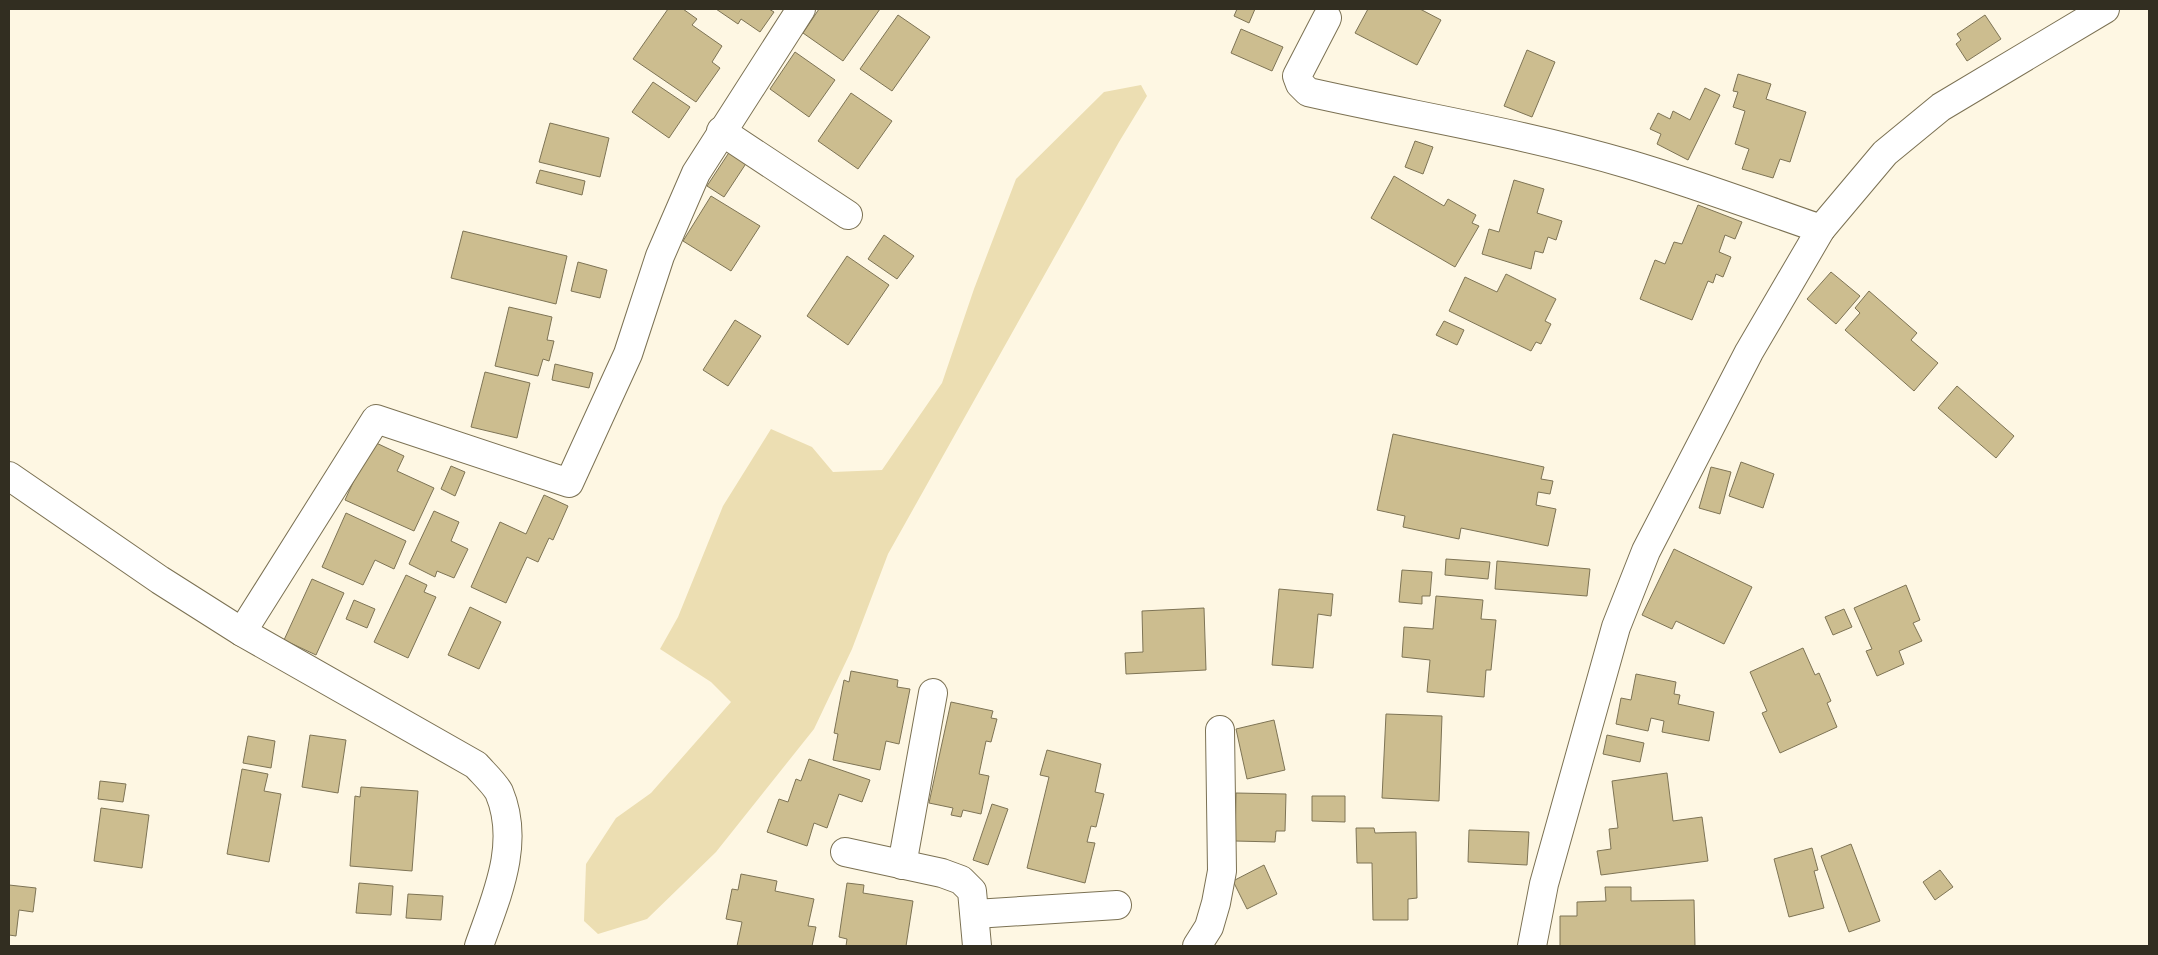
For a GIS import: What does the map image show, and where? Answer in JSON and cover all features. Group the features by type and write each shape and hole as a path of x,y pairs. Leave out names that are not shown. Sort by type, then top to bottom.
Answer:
{"street":[{"path":"242,632 376,419 569,482 628,354 660,256 696,173 721,131 801,9"},
{"path":"1532,946 1544,884 1616,627 1646,551 1750,352 1822,229 1886,153 1941,107 2105,9"},
{"path":"1327,18 1297,76 1300,84 1308,92 1409,115 1492,130 1628,164 1822,229"},
{"path":"721,131 848,215"},
{"path":"9,476 160,580 242,632 476,765 498,791 509,831 505,870 479,946"},
{"path":"902,865 933,693"},
{"path":"1197,946 1209,927 1222,871 1220,730"},
{"path":"845,852 942,873 961,880 972,891 977,946"},
{"path":"975,914 1116,905"}],"shaded area":[{"path":"1141,85 1147,96 1119,142 888,554 852,649 814,729 716,852 647,919 598,934 584,921 586,864 616,818 651,793 731,702 711,682 660,649 678,617 723,506 771,429 812,447 833,472 882,470 942,383 974,289 1016,179 1104,92"}],"building":[{"path":"668,9 683,9 697,19 692,25 722,46 712,62 720,68 696,102 633,59"},
{"path":"716,9 769,9 774,12 760,32 741,19 738,24"},
{"path":"819,9 880,9 843,61 803,33"},
{"path":"1237,9 1255,9 1249,23 1234,16"},
{"path":"1368,9 1420,9 1441,20 1417,65 1355,33"},
{"path":"898,15 930,37 892,91 860,69"},
{"path":"1985,15 2001,39 1967,61 1956,44 1961,40 1957,34"},
{"path":"1241,29 1283,47 1272,71 1231,53"},
{"path":"1527,50 1555,62 1532,117 1504,106"},
{"path":"795,52 835,80 809,117 770,89"},
{"path":"1738,74 1771,84 1766,99 1806,112 1790,162 1780,159 1773,178 1742,169 1749,149 1735,144 1745,111 1733,107 1738,92 1733,91"},
{"path":"653,82 690,107 669,138 632,112"},
{"path":"1705,88 1720,95 1688,160 1657,144 1661,134 1650,129 1658,113 1670,119 1673,111 1690,120"},
{"path":"851,93 892,121 858,169 818,141"},
{"path":"550,123 609,138 600,177 539,162"},
{"path":"1415,141 1433,147 1423,174 1405,167"},
{"path":"730,151 747,162 724,197 707,186"},
{"path":"540,170 585,181 582,195 536,183"},
{"path":"1394,176 1444,206 1448,199 1476,215 1472,223 1479,226 1455,267 1371,218"},
{"path":"1514,180 1544,189 1537,213 1562,221 1556,240 1548,237 1543,253 1535,251 1531,269 1482,254 1489,229 1499,232"},
{"path":"711,196 760,226 731,271 683,241"},
{"path":"1698,205 1742,222 1735,239 1725,235 1719,252 1731,257 1723,277 1716,274 1713,283 1708,281 1692,320 1640,299 1655,260 1665,264 1674,242 1682,244"},
{"path":"463,231 567,256 556,304 451,278"},
{"path":"884,235 914,256 897,279 868,259"},
{"path":"847,256 889,285 848,345 807,316"},
{"path":"578,262 607,270 600,298 571,291"},
{"path":"1831,272 1860,296 1836,324 1807,299"},
{"path":"1506,274 1556,299 1545,321 1551,324 1541,344 1536,342 1531,351 1449,311 1465,277 1497,292"},
{"path":"1869,291 1917,333 1911,340 1938,363 1914,391 1845,330 1860,313 1855,308"},
{"path":"509,307 552,317 547,340 554,341 549,361 543,359 538,376 495,366"},
{"path":"735,320 761,336 728,386 703,370"},
{"path":"1444,321 1464,330 1457,345 1436,335"},
{"path":"555,364 593,373 589,388 552,380"},
{"path":"485,372 530,383 517,438 471,427"},
{"path":"1957,386 2014,436 1996,458 1938,408"},
{"path":"1393,434 1544,467 1541,479 1553,481 1550,494 1538,492 1536,505 1556,509 1548,546 1461,528 1459,539 1403,527 1405,516 1377,510"},
{"path":"372,441 404,456 397,471 434,488 414,531 345,500"},
{"path":"1741,462 1774,474 1763,508 1729,496"},
{"path":"451,466 465,472 455,496 441,489"},
{"path":"1711,467 1731,472 1720,514 1699,508"},
{"path":"544,495 568,506 553,540 549,538 538,562 527,557 506,603 471,587 500,522 526,534"},
{"path":"434,511 459,522 451,541 468,549 454,578 437,571 435,577 409,564"},
{"path":"346,513 406,541 394,569 375,560 363,585 322,567"},
{"path":"1674,549 1752,587 1724,644 1676,621 1672,629 1642,615"},
{"path":"1446,559 1490,562 1488,579 1445,575"},
{"path":"1497,561 1590,569 1587,596 1495,589"},
{"path":"1402,570 1432,572 1430,596 1422,596 1422,604 1399,602"},
{"path":"406,575 427,585 424,592 436,597 408,658 374,642"},
{"path":"312,579 344,593 316,655 284,640"},
{"path":"1906,585 1920,620 1913,623 1922,641 1899,651 1904,664 1877,676 1866,651 1872,649 1854,608"},
{"path":"1279,589 1333,594 1331,616 1318,614 1313,668 1272,665"},
{"path":"1436,596 1483,600 1481,619 1496,620 1491,670 1486,670 1484,697 1427,692 1430,660 1402,657 1404,627 1433,629"},
{"path":"354,600 375,609 367,628 346,619"},
{"path":"470,607 501,622 479,669 448,655"},
{"path":"1204,608 1206,670 1126,674 1125,653 1143,652 1142,611"},
{"path":"1844,609 1852,627 1833,635 1825,617"},
{"path":"1803,648 1815,675 1819,673 1831,701 1827,703 1837,727 1780,753 1762,713 1767,711 1750,672"},
{"path":"851,671 898,680 897,687 910,689 899,744 886,741 880,770 833,760 838,734 834,733 844,680 849,682"},
{"path":"1636,674 1676,682 1674,694 1680,695 1678,704 1714,712 1709,741 1662,732 1664,721 1651,718 1648,731 1616,724 1621,698 1631,700"},
{"path":"951,702 993,711 991,718 997,719 991,742 986,741 979,774 989,776 981,814 963,810 961,817 951,815 953,808 929,803"},
{"path":"1386,714 1442,716 1439,801 1382,798"},
{"path":"1274,720 1285,770 1247,779 1236,729"},
{"path":"310,735 346,740 338,793 302,787"},
{"path":"1607,735 1644,743 1640,762 1603,754"},
{"path":"248,736 275,741 271,768 243,763"},
{"path":"1047,750 1101,764 1095,792 1104,794 1096,827 1091,826 1087,842 1095,843 1085,883 1027,868 1049,777 1040,775"},
{"path":"809,759 870,780 862,802 839,794 827,828 814,823 807,846 767,832 779,799 788,802 796,779 801,781"},
{"path":"242,769 268,774 264,791 281,794 269,862 227,854"},
{"path":"1667,773 1673,821 1702,817 1708,861 1601,875 1597,851 1611,849 1609,829 1618,828 1612,781"},
{"path":"100,781 126,784 123,802 98,799"},
{"path":"361,787 418,791 412,871 350,866 355,796 360,797"},
{"path":"1236,793 1286,794 1285,831 1276,831 1275,842 1235,841"},
{"path":"1312,796 1345,796 1345,822 1312,821"},
{"path":"992,804 1008,809 988,865 973,860"},
{"path":"101,808 149,815 142,868 94,861"},
{"path":"1356,828 1374,828 1375,833 1416,832 1417,898 1408,899 1408,920 1373,920 1372,863 1357,863"},
{"path":"1469,830 1529,832 1527,865 1468,862"},
{"path":"1851,844 1880,921 1849,932 1821,856"},
{"path":"1812,848 1818,870 1814,871 1824,908 1789,917 1774,859"},
{"path":"1264,865 1277,894 1247,909 1233,881"},
{"path":"1940,870 1953,887 1935,900 1923,882"},
{"path":"741,874 777,881 775,891 814,899 808,926 816,927 812,946 737,946 742,922 726,919 732,889 738,890"},
{"path":"359,883 393,886 391,915 356,913"},
{"path":"847,883 864,885 863,893 913,901 906,946 846,946 847,939 839,937"},
{"path":"9,885 36,888 33,912 19,910 16,936 9,935"},
{"path":"1605,887 1631,887 1631,901 1694,900 1695,946 1560,946 1560,916 1577,916 1577,902 1606,901"},
{"path":"408,894 443,896 441,920 406,918"}]}
